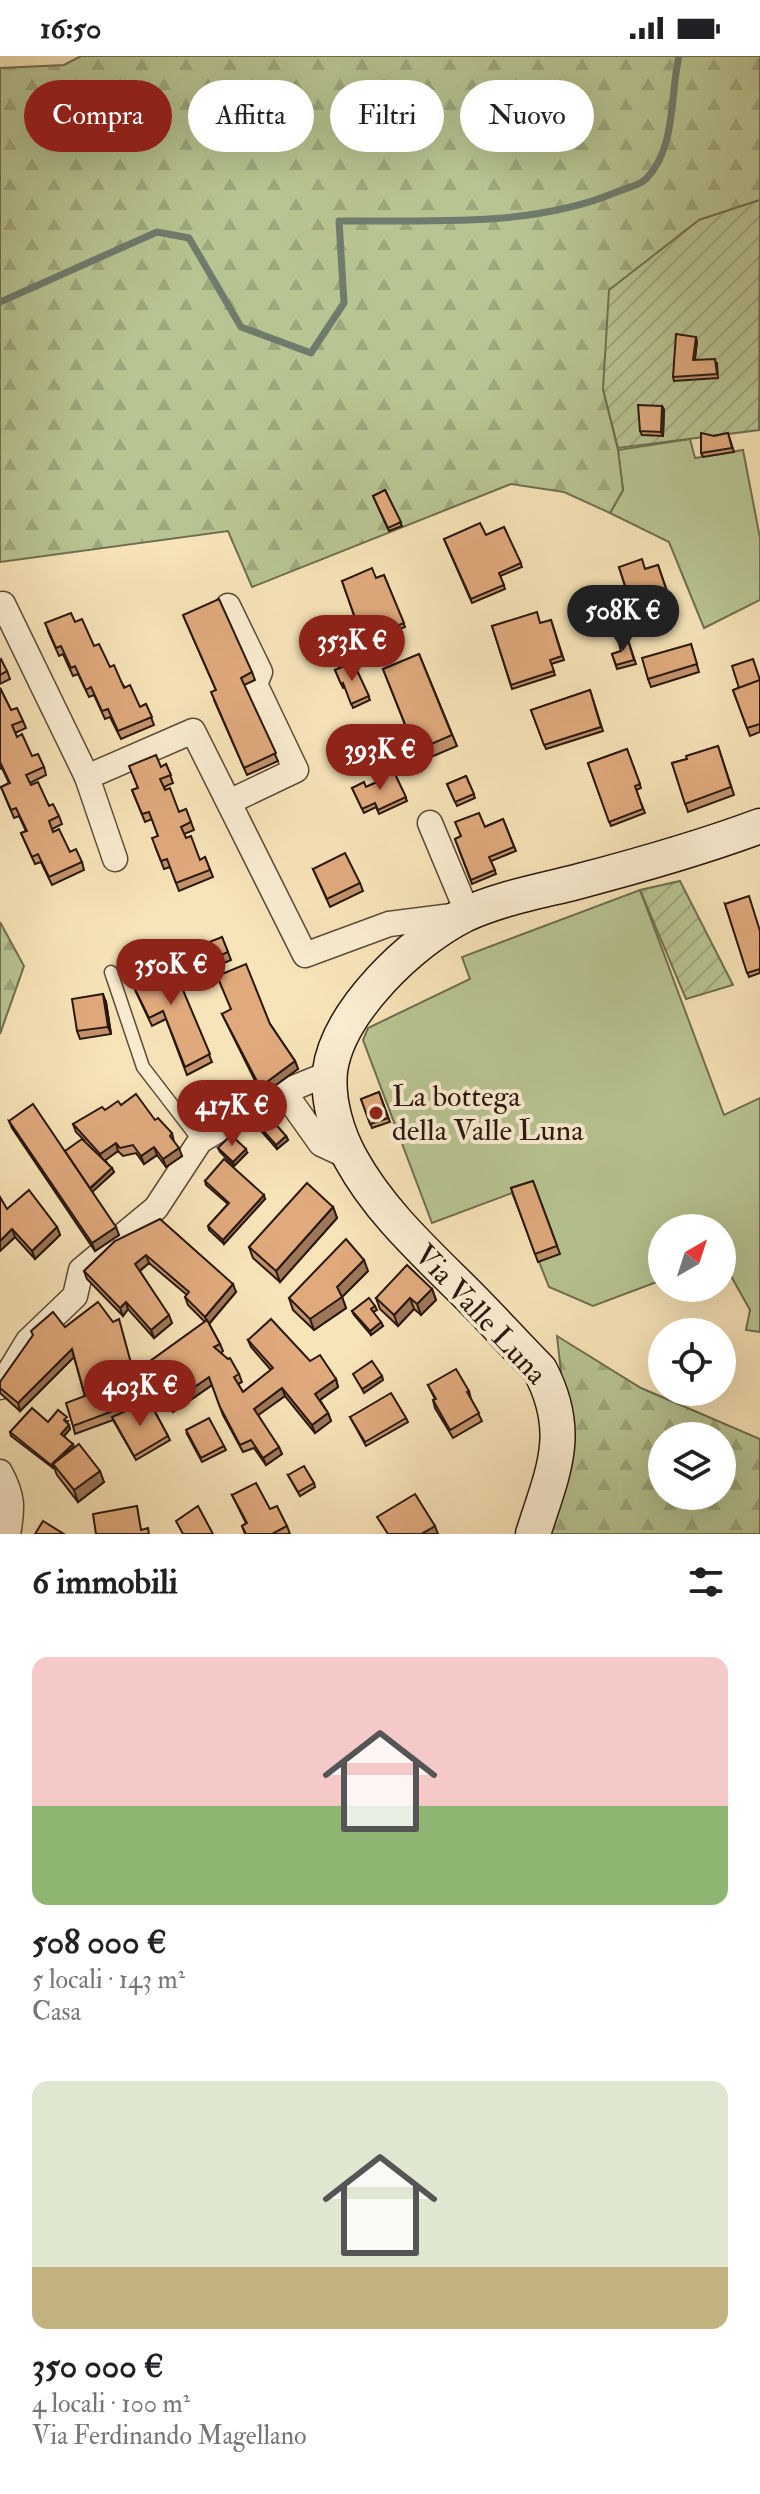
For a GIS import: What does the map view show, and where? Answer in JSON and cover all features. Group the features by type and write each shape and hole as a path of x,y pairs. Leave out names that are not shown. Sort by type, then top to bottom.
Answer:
{"street":[{"path":"3,604 87,777 115,859"},
{"path":"228,606 260,672 255,684 296,770 229,802"},
{"path":"87,777 193,731 305,955 389,924 468,914"},
{"path":"430,823 468,914"},
{"path":"0,1387 28,1341 75,1296 81,1270 156,1208 200,1141 284,1092 330,1073 336,1047 352,1017 390,970 423,941 468,914 498,903 719,841 760,826"},
{"path":"389,924 423,941"},
{"name":"Via Valle Luna","path":"330,1073 334,1117 326,1155 540,1370 553,1395 559,1419 557,1444 552,1475 533,1534"},
{"path":"284,1092 326,1155"},
{"path":"0,1472 10,1492 12,1512 8,1534"}],"lane":[{"path":"111,972 143,1067 200,1141"}],"green space":[{"path":"81,56 760,56 760,200 699,220 603,389 618,450 623,490 610,513 564,492 511,484 252,587 228,531 0,562 0,68 64,65"},
{"path":"760,200 759,430 618,448 603,389 609,290 699,220"},
{"path":"690,439 695,458 743,450 760,538 760,600 704,628 669,542 610,513 623,490 618,450"},
{"path":"680,881 733,985 686,999 640,890"},
{"path":"640,890 724,1115 760,1098 760,1332 746,1330 750,1310 736,1285 736,1214 648,1214 648,1285 593,1306 549,1287 512,1193 432,1223 363,1040 368,1028 470,979 462,957"},
{"path":"0,922 24,966 0,1034"},
{"path":"557,1336 648,1391 648,1406 683,1406 720,1422 648,1422 648,1510 736,1510 736,1429 760,1439 760,1534 549,1534 565,1409"}],"building":[{"path":"676,334 696,337 693,360 715,359 717,374 673,377"},
{"path":"638,405 662,406 661,432 640,431"},
{"path":"701,433 714,436 728,433 732,448 701,453"},
{"path":"385,490 401,522 388,528 373,496"},
{"path":"480,523 486,535 504,527 521,563 499,573 504,585 471,599 444,539"},
{"path":"642,559 645,569 658,565 670,601 634,613 619,567"},
{"path":"372,568 376,578 384,575 404,623 363,640 342,581"},
{"path":"219,599 252,672 241,678 276,753 244,768 211,692 216,690 183,615"},
{"path":"537,612 540,623 551,620 562,656 550,660 554,671 511,685 492,626"},
{"path":"71,613 75,622 82,619 94,646 99,644 110,667 114,665 124,688 130,685 140,707 146,704 152,717 118,731 108,709 102,711 91,687 86,690 61,646 56,648 45,623"},
{"path":"627,637 634,660 616,665 612,654 621,651 618,640"},
{"path":"691,644 697,664 648,679 642,658"},
{"path":"419,654 452,735 420,749 414,738 411,739 383,669"},
{"path":"753,659 760,680 739,688 732,666"},
{"path":"0,660 7,671 0,675"},
{"path":"353,662 369,696 351,704 335,670"},
{"path":"760,680 760,724 747,728 733,690"},
{"path":"0,688 11,710 17,708 23,721 12,725 17,737 22,734 32,756 38,754 44,767 26,775 31,785 38,782 49,806 53,804 59,816 49,821 53,832 59,829 70,852 76,849 82,862 49,877 38,854 32,857 21,833 27,831 16,808 11,810 1,787 10,783 0,762"},
{"path":"590,690 601,727 544,745 531,710"},
{"path":"718,746 731,787 685,804 672,763"},
{"path":"627,749 640,784 635,786 643,809 609,822 588,763"},
{"path":"156,755 161,767 166,764 171,775 160,779 165,790 170,788 179,812 186,809 191,822 181,827 186,838 191,836 200,860 205,857 210,870 176,883 167,859 161,861 152,838 158,836 149,812 142,814 132,790 138,788 129,766"},
{"path":"393,770 406,797 378,810 375,803 362,809 352,788 364,782 366,787 382,780 380,776"},
{"path":"466,776 474,794 455,802 447,784"},
{"path":"479,813 485,827 503,819 514,847 489,857 495,870 471,880 455,839 461,836 455,822"},
{"path":"345,853 360,883 327,899 313,869"},
{"path":"749,896 760,931 760,969 747,973 725,904"},
{"path":"222,937 228,952 215,958 209,942"},
{"path":"210,946 216,962 197,970 191,954"},
{"path":"166,950 210,1054 185,1067 163,1011 149,1018 130,979 152,969 147,959"},
{"path":"246,964 270,1024 295,1061 260,1087 222,1014 231,1009 217,976"},
{"path":"103,994 108,1027 77,1031 72,999"},
{"name":"La bottega della Valle Luna","path":"379,1092 388,1118 370,1124 361,1099"},
{"path":"136,1094 155,1120 158,1118 172,1133 170,1136 179,1148 163,1159 154,1147 141,1156 133,1145 120,1148 116,1143 100,1154 73,1124 102,1107 105,1110 118,1101 121,1105"},
{"path":"33,1104 116,1227 92,1243 9,1121"},
{"path":"271,1119 286,1136 276,1145 261,1128"},
{"path":"231,1135 246,1149 233,1162 218,1148"},
{"path":"82,1139 112,1168 90,1188 65,1151"},
{"path":"224,1159 264,1195 223,1240 208,1226 229,1203 205,1181"},
{"path":"533,1181 557,1246 535,1254 511,1188"},
{"path":"307,1183 333,1207 276,1271 249,1247"},
{"path":"29,1190 57,1227 32,1251 12,1229 0,1241 0,1197 7,1209"},
{"path":"160,1219 233,1284 205,1317 185,1297 189,1292 146,1255 135,1264 169,1315 151,1330 126,1302 120,1308 84,1271 115,1241"},
{"path":"346,1239 364,1260 337,1287 342,1297 310,1319 289,1298"},
{"path":"407,1265 432,1289 417,1304 410,1298 394,1315 376,1298"},
{"path":"369,1298 375,1306 371,1309 381,1322 370,1331 352,1311"},
{"path":"98,1302 113,1322 119,1319 134,1374 148,1398 73,1426 66,1403 85,1396 72,1349 18,1403 0,1388 0,1382 33,1335 31,1331 53,1312 65,1327"},
{"path":"271,1319 310,1361 320,1355 336,1379 315,1394 328,1413 312,1425 282,1388 254,1409 279,1447 263,1458 251,1440 240,1445 220,1407 209,1377 170,1404 142,1367 207,1320 220,1344 214,1347 230,1358 239,1374 234,1377 243,1392 273,1368 248,1340"},
{"path":"372,1361 382,1376 362,1389 353,1374"},
{"path":"456,1369 479,1413 450,1430 428,1385"},
{"path":"391,1393 406,1418 365,1442 350,1417"},
{"path":"149,1401 168,1436 134,1456 112,1417"},
{"path":"32,1408 48,1422 58,1410 67,1417 64,1420 69,1425 61,1434 73,1444 51,1465 10,1432"},
{"path":"209,1418 224,1446 201,1458 186,1430"},
{"path":"79,1444 100,1471 74,1490 53,1464"},
{"path":"304,1466 314,1483 298,1492 288,1475"},
{"path":"256,1483 270,1509 277,1506 287,1526 272,1534 246,1534 242,1526 247,1523 232,1495"},
{"path":"415,1494 435,1526 421,1534 388,1534 377,1517"},
{"path":"137,1506 141,1530 148,1528 149,1534 96,1534 93,1514"},
{"path":"198,1506 213,1534 183,1534 176,1521"},
{"path":"43,1521 64,1534 35,1534"}],"waterway":[{"path":"0,302 157,232 189,238 241,327 311,353 344,303 339,221 481,220 517,216 586,203 640,183 656,167 663,153 679,56"}],"place":[{"name":"La bottega della Valle Luna","path":"376,1113"}]}
